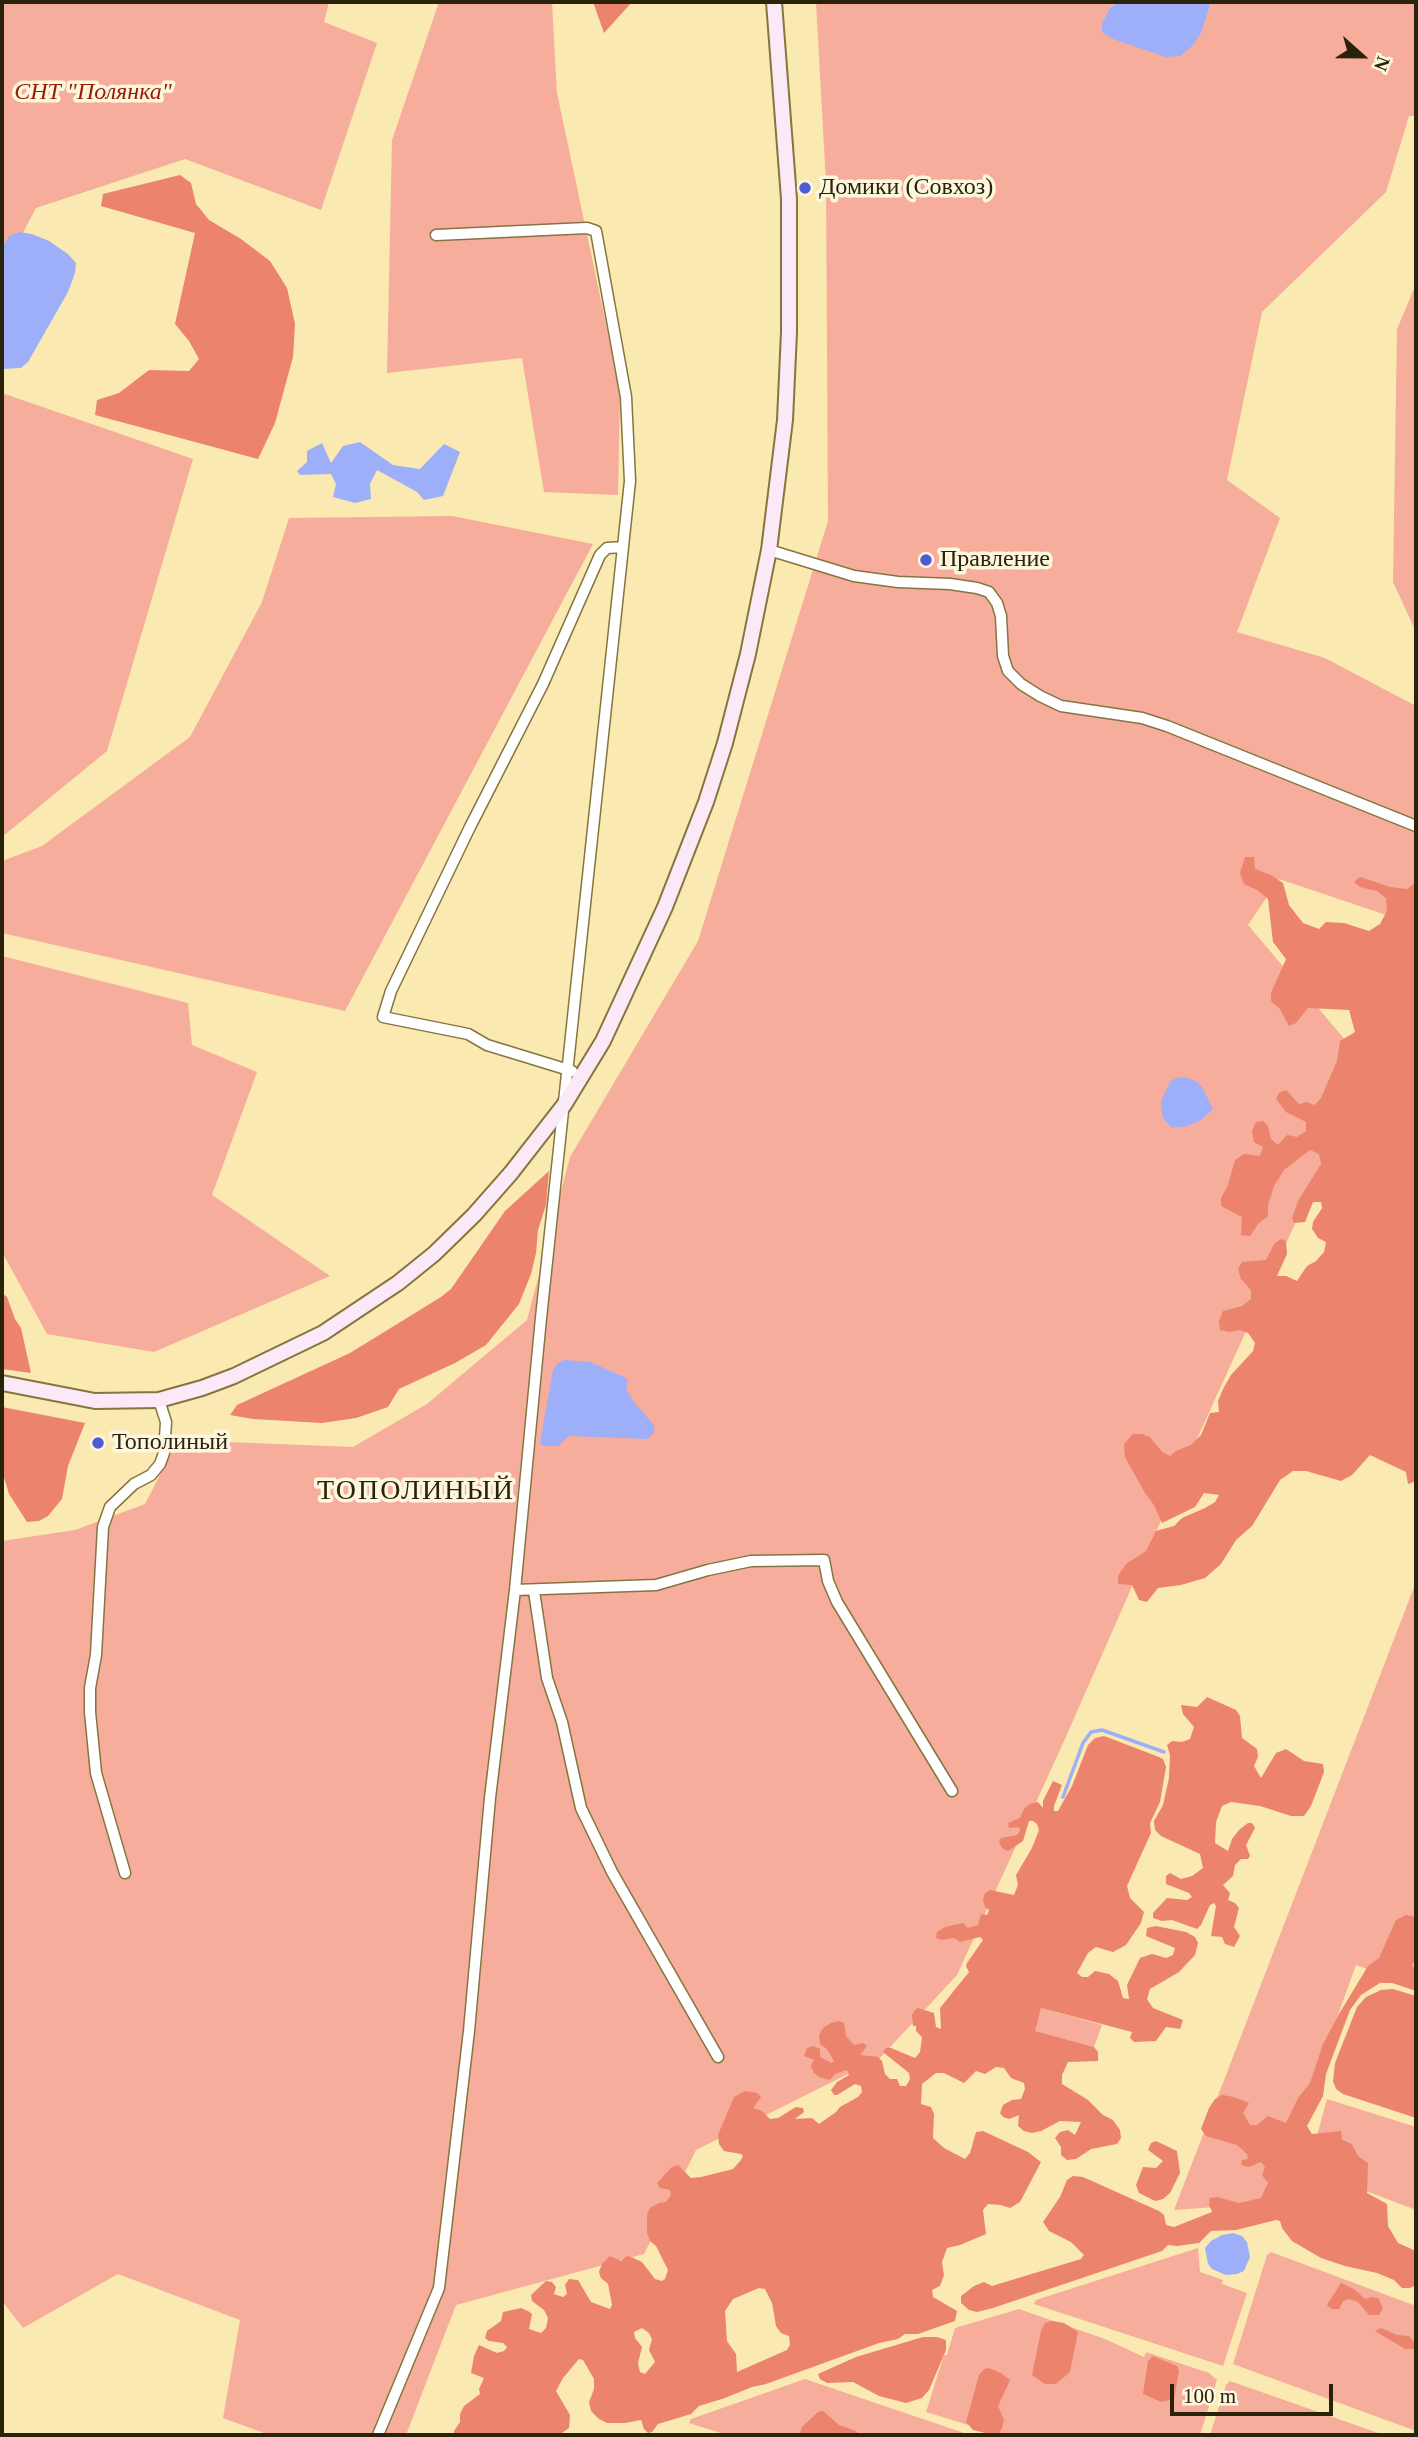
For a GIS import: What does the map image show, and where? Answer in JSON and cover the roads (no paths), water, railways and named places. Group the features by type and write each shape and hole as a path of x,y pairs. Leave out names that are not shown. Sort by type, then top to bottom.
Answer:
{"street":[{"path":"2,1383 95,1401 159,1400 202,1388 279,1356 359,1311 433,1254 474,1214 511,1173 564,1105 603,1041 665,907 706,802 725,743 748,654 769,550 785,420 789,318 789,199 774,2"},
{"path":"378,2435 439,2288 469,2031 491,1785 515,1590 630,481 626,397 596,231 587,228 436,234"},
{"path":"583,1076 504,1051 468,1034 383,1017 391,991 543,684 600,555 607,548 623,547"},
{"path":"769,550 854,576 898,582 950,584 989,592 997,603 1001,616 1003,656 1008,671 1021,684 1040,696 1061,706 1142,718 1167,726 1416,826"},
{"path":"125,1873 96,1773 90,1688 96,1655 103,1527 110,1507 134,1484 151,1475 160,1464 164,1453 166,1422 159,1400"},
{"path":"515,1590 656,1585 708,1570 751,1562 824,1560 828,1581 837,1602 953,1791"},
{"path":"534,1591 547,1678 562,1722 581,1808 612,1872 718,2057"}],"water":[{"path":"1118,2 1211,2 1201,33 1192,46 1180,56 1166,57 1113,39 1102,32 1102,23 1109,9"},
{"path":"19,232 49,241 68,254 76,263 75,273 68,292 28,362 21,368 2,369 2,248 9,236"},
{"path":"360,442 393,465 420,469 444,444 460,452 443,496 424,500 417,492 377,470 370,484 371,499 355,503 333,497 336,484 331,474 300,475 297,471 307,462 307,451 322,443 331,463 343,446"},
{"path":"1185,1077 1202,1087 1213,1109 1201,1120 1188,1126 1172,1128 1164,1120 1162,1099 1170,1082"},
{"path":"564,1360 590,1362 628,1380 626,1388 633,1401 654,1425 654,1433 647,1439 569,1436 558,1446 543,1446 540,1443 553,1370"},
{"path":"1233,2233 1242,2236 1247,2242 1250,2257 1244,2271 1226,2275 1212,2269 1208,2264 1205,2248 1222,2235"}],"waterway":[{"path":"1063,1797 1083,1743 1091,1732 1102,1730 1164,1752"}],"place":[{"name":"Домики (Совхоз)","path":"805,188"},
{"name":"Правление","path":"926,560"},
{"name":"Тополиный","path":"98,1443"}],"district":[{"name":"ТОПОЛИНЫЙ","path":"416,1492"}],"park label":[{"name":"СНТ \"Полянка\"","path":"93,93"}]}
